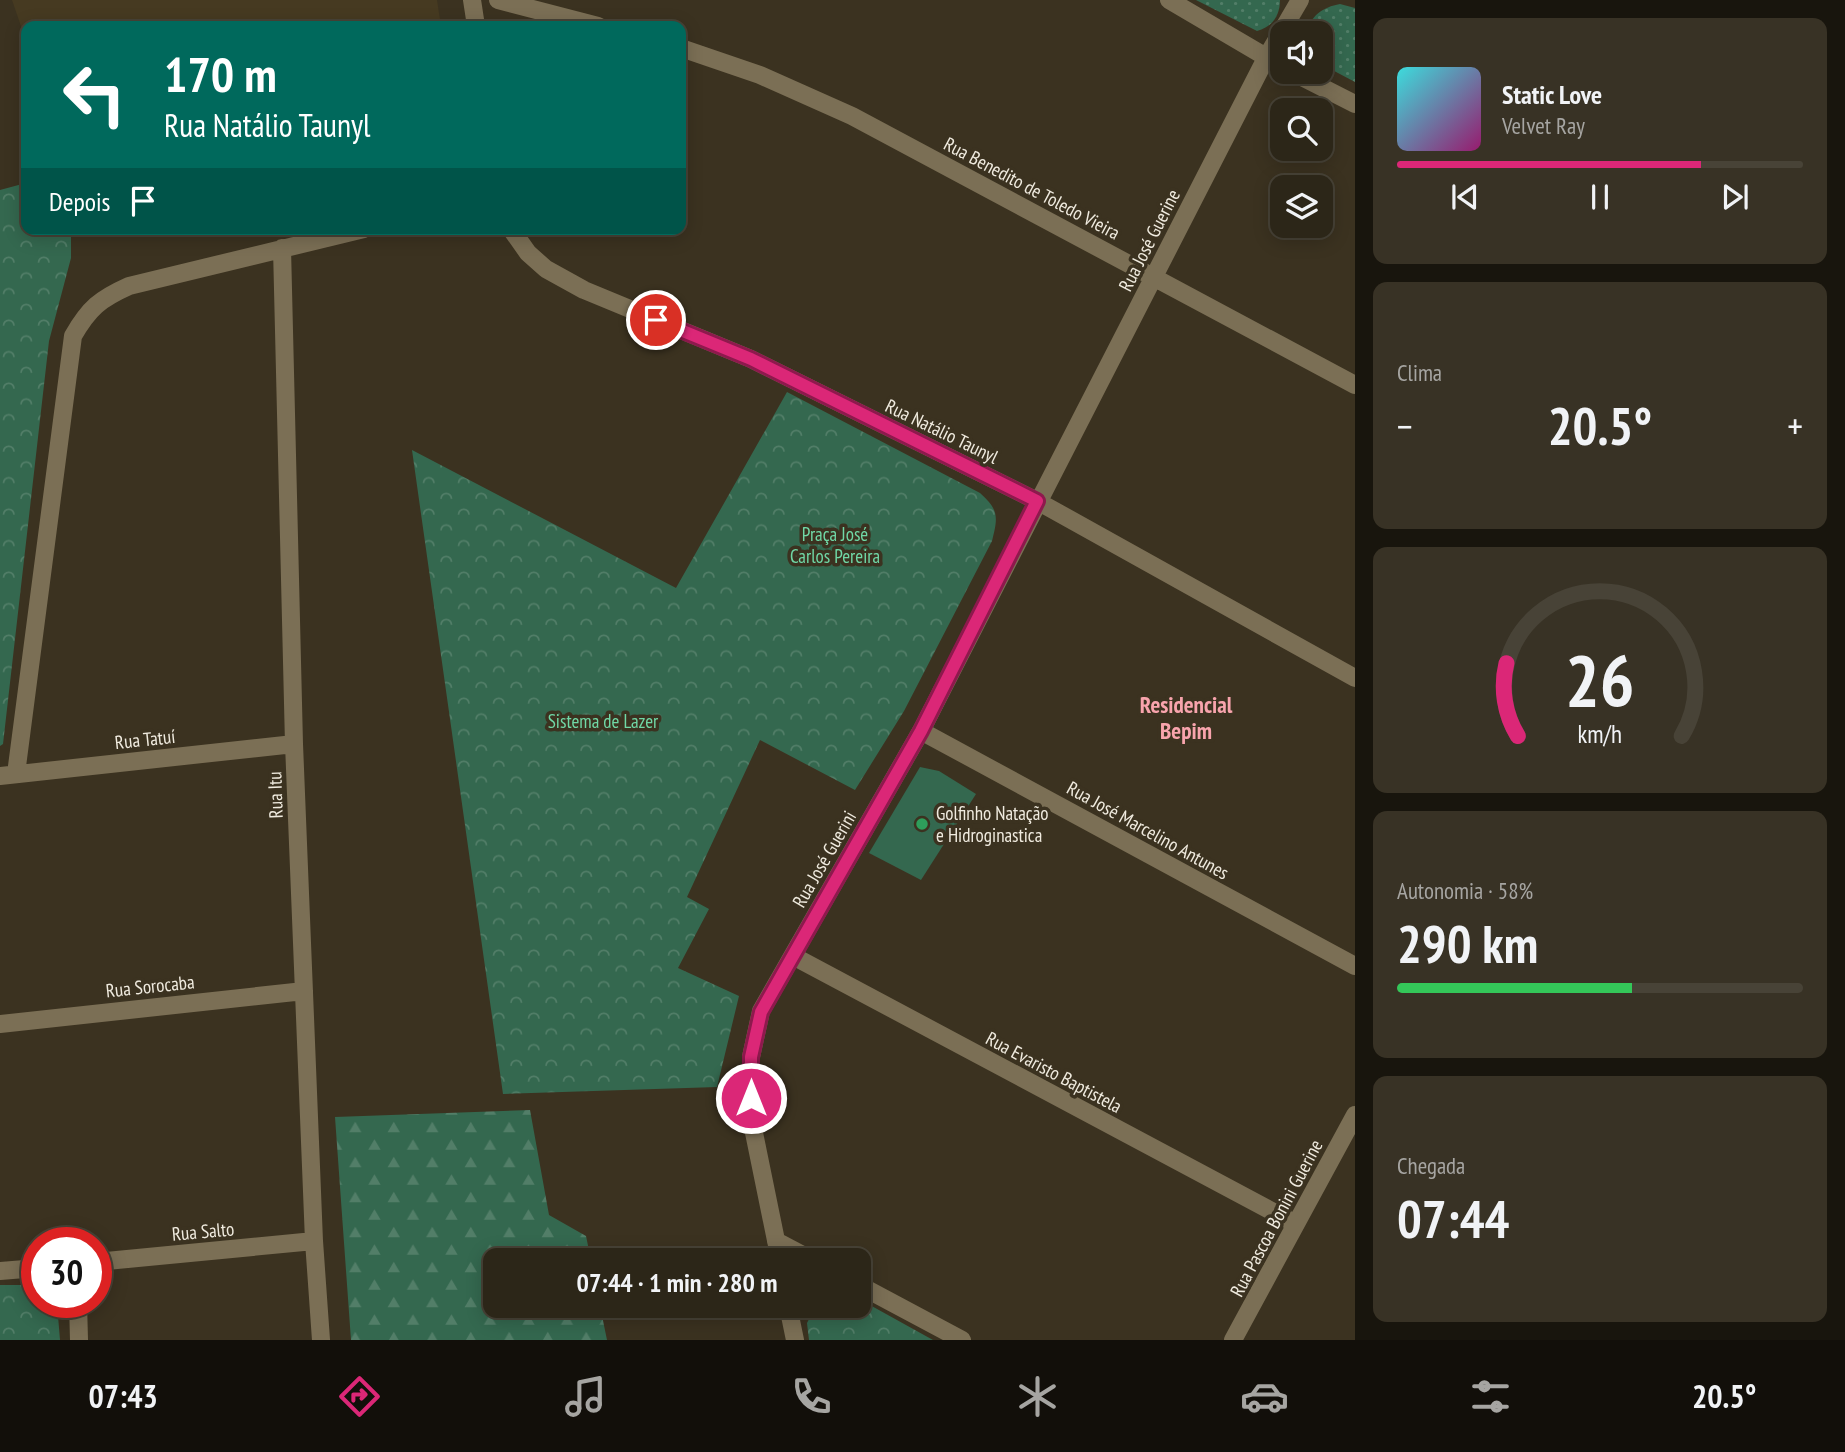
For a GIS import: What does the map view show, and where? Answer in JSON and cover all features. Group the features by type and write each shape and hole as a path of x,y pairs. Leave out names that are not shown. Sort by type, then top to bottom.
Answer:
{"street":[{"path":"472,0 475,21"},
{"path":"498,0 579,21"},
{"path":"1169,0 1270,60"},
{"name":"Rua José Guerine","path":"1292,21 1300,0"},
{"name":"Rua Benedito de Toledo Vieira","path":"686,50 760,75 852,116 1355,385"},
{"name":"Rua José Guerine","path":"1037,501 1153,277 1270,72"},
{"path":"1316,84 1355,104"},
{"path":"8,775 73,336 86,314 104,297 129,286 338,235"},
{"name":"Rua Natálio Taunyl","path":"513,235 546,269 584,290 751,359 1037,501 1355,678"},
{"name":"Rua Itu","path":"282,248 294,744 314,1241 321,1340"},
{"name":"Rua José Guerini","path":"777,1248 751,1118 751,1057 761,1012 921,731 1037,501"},
{"name":"Rua José Marcelino Antunes","path":"921,731 1355,966"},
{"name":"Rua Tatuí","path":"8,775 294,744"},
{"name":"Rua Evaristo Baptistela","path":"793,956 1296,1224"},
{"name":"Rua Sorocaba","path":"0,1024 304,991"},
{"name":"Rua Pascoa Bonini Guerine","path":"1233,1340 1355,1115"},
{"name":"Rua Salto","path":"112,1260 314,1241"},
{"path":"776,1241 789,1248"},
{"path":"0,1272 21,1270"},
{"path":"871,1291 962,1340"},
{"path":"78,1318 79,1340"},
{"path":"790,1318 795,1340"}],"shaded area":[{"path":"12,0 437,0 440,21 21,21 21,26"}],"green space":[{"path":"1196,0 1280,0 1279,11 1274,20 1257,31"},
{"path":"1340,4 1355,8 1355,82 1333,70 1333,21 1312,21 1328,7"},
{"path":"21,184 21,235 71,235 71,258 49,341 3,744 0,746 0,190"},
{"name":"Sistema de Lazer","path":"787,392 980,493 994,509 992,541 904,711 855,790 760,740 687,897 709,909 678,968 739,996 717,1087 503,1094 412,450 676,588"},
{"name":"Golfinho Natação e Hidroginastica","path":"920,767 939,771 976,794 921,880 869,853"},
{"path":"530,1110 549,1215 586,1236 588,1248 483,1248 483,1318 602,1318 607,1340 351,1340 335,1117"},
{"path":"0,1285 21,1285 21,1318 58,1318 60,1340 0,1340"},
{"path":"871,1306 933,1340 809,1340 807,1323 810,1318 871,1318"}],"place":[{"name":"Golfinho Natação e Hidroginastica","path":"922,824"}],"district":[{"name":"Residencial Bepim","path":"1186,718"}],"route":[{"path":"656,320 751,359 1037,501 921,731 761,1012 751,1057 751,1098"}],"park label":[{"name":"Praça José Carlos Pereira","path":"835,545"}]}
